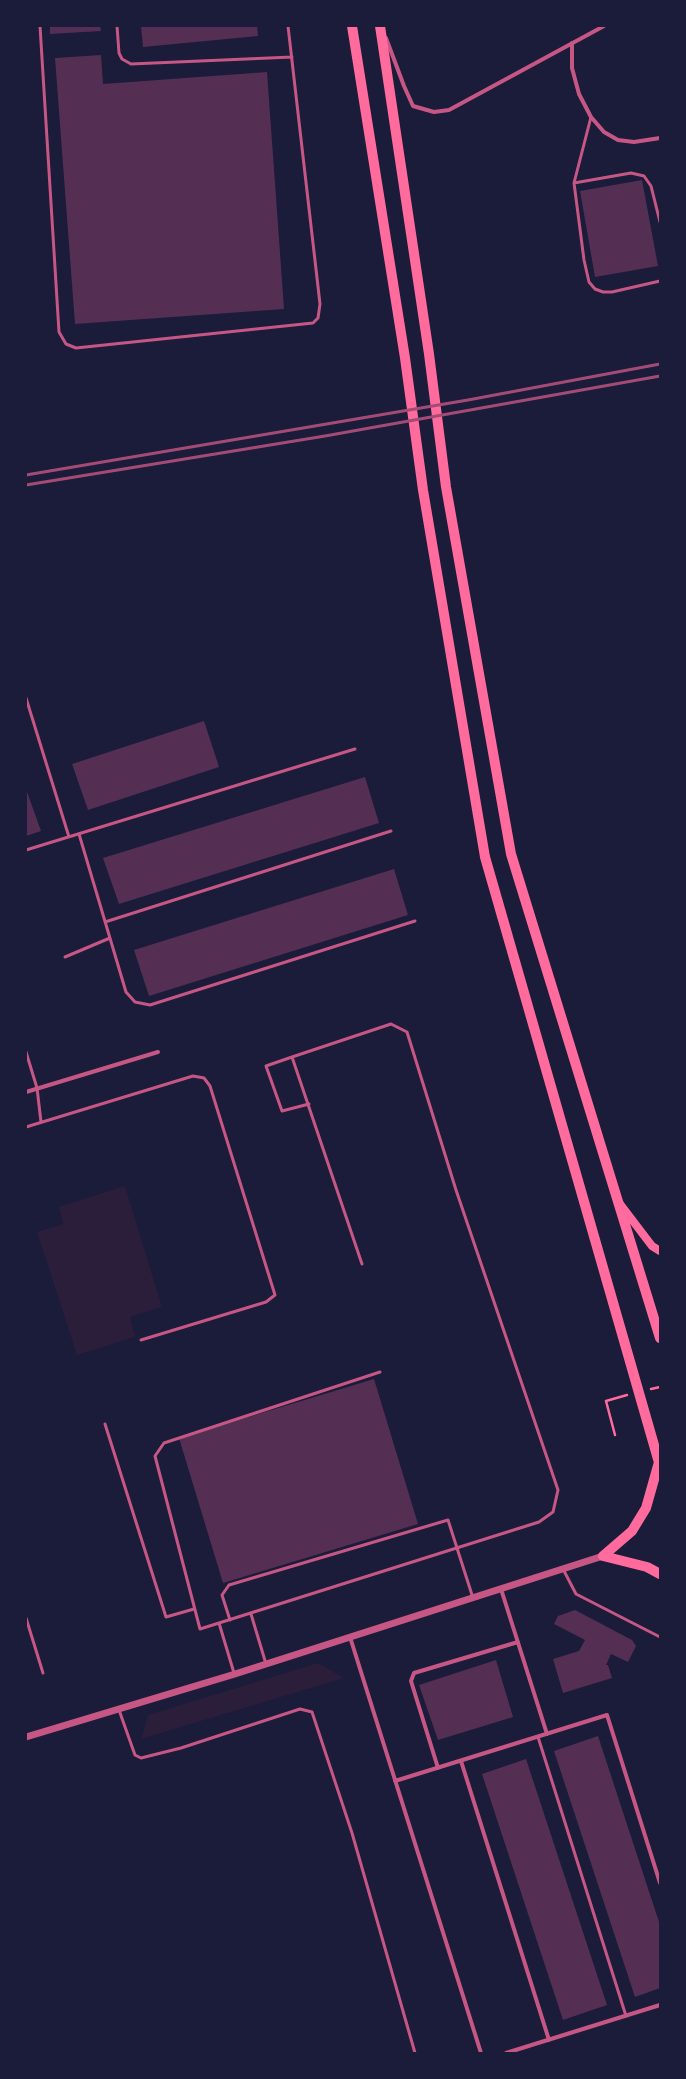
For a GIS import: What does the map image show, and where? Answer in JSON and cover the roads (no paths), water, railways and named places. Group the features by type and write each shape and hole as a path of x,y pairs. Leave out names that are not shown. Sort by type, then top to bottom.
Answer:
{"main road":[{"path":"352,26 405,358 423,490 485,857 659,1464 646,1508 632,1531 603,1556"},
{"path":"381,26 429,354 446,487 511,854 615,1197 660,1338"},
{"path":"615,1197 652,1246 660,1251"},
{"path":"603,1556 647,1567 660,1574"}],"street":[{"path":"381,26 413,106 434,112 449,110 604,26"},
{"path":"572,43 572,68 579,94 590,117 604,132 618,140 634,142 660,138"},
{"path":"26,1092 158,1052"},
{"path":"26,1737 350,1638 603,1556"},
{"path":"501,1589 547,1734"},
{"path":"350,1638 481,2053"},
{"path":"438,1768 411,1681 414,1673 518,1642"},
{"path":"395,1781 607,1715 660,1883"},
{"path":"461,1761 549,2040"},
{"path":"506,2053 660,2005"}],"lane":[{"path":"40,26 59,332 66,344 76,348 313,323 318,318 320,304 288,26"},
{"path":"117,26 119,53 122,59 131,64 292,57"},
{"path":"590,117 574,183 584,260 589,282 595,289 603,292 612,292 660,281"},
{"path":"574,183 631,173 644,176 651,186 660,222"},
{"path":"26,698 69,837"},
{"path":"26,850 355,749"},
{"path":"105,922 391,831"},
{"path":"79,834 126,992 135,1002 150,1005 415,921"},
{"path":"65,957 110,938"},
{"path":"309,1104 282,1111 266,1066 391,1024 408,1032 456,1190 558,1490 553,1512 539,1522 200,1629 155,1456 164,1443 380,1372"},
{"path":"26,1052 37,1088 41,1122"},
{"path":"292,1057 362,1264"},
{"path":"26,1127 193,1076 204,1078 210,1086 275,1295 266,1302 141,1340"},
{"path":"105,1424 166,1617 194,1609"},
{"path":"230,1620 222,1595 229,1585 448,1520 473,1598"},
{"path":"563,1569 576,1594 660,1637"},
{"path":"251,1614 266,1664"},
{"path":"26,1618 43,1673"},
{"path":"219,1623 235,1674"},
{"path":"118,1708 135,1755 141,1758 181,1748 300,1709 312,1712 352,1833 415,2053"},
{"path":"538,1737 626,2016"}],"railway":[{"path":"26,475 468,400 660,364"},
{"path":"26,485 325,436 660,376"}]}
